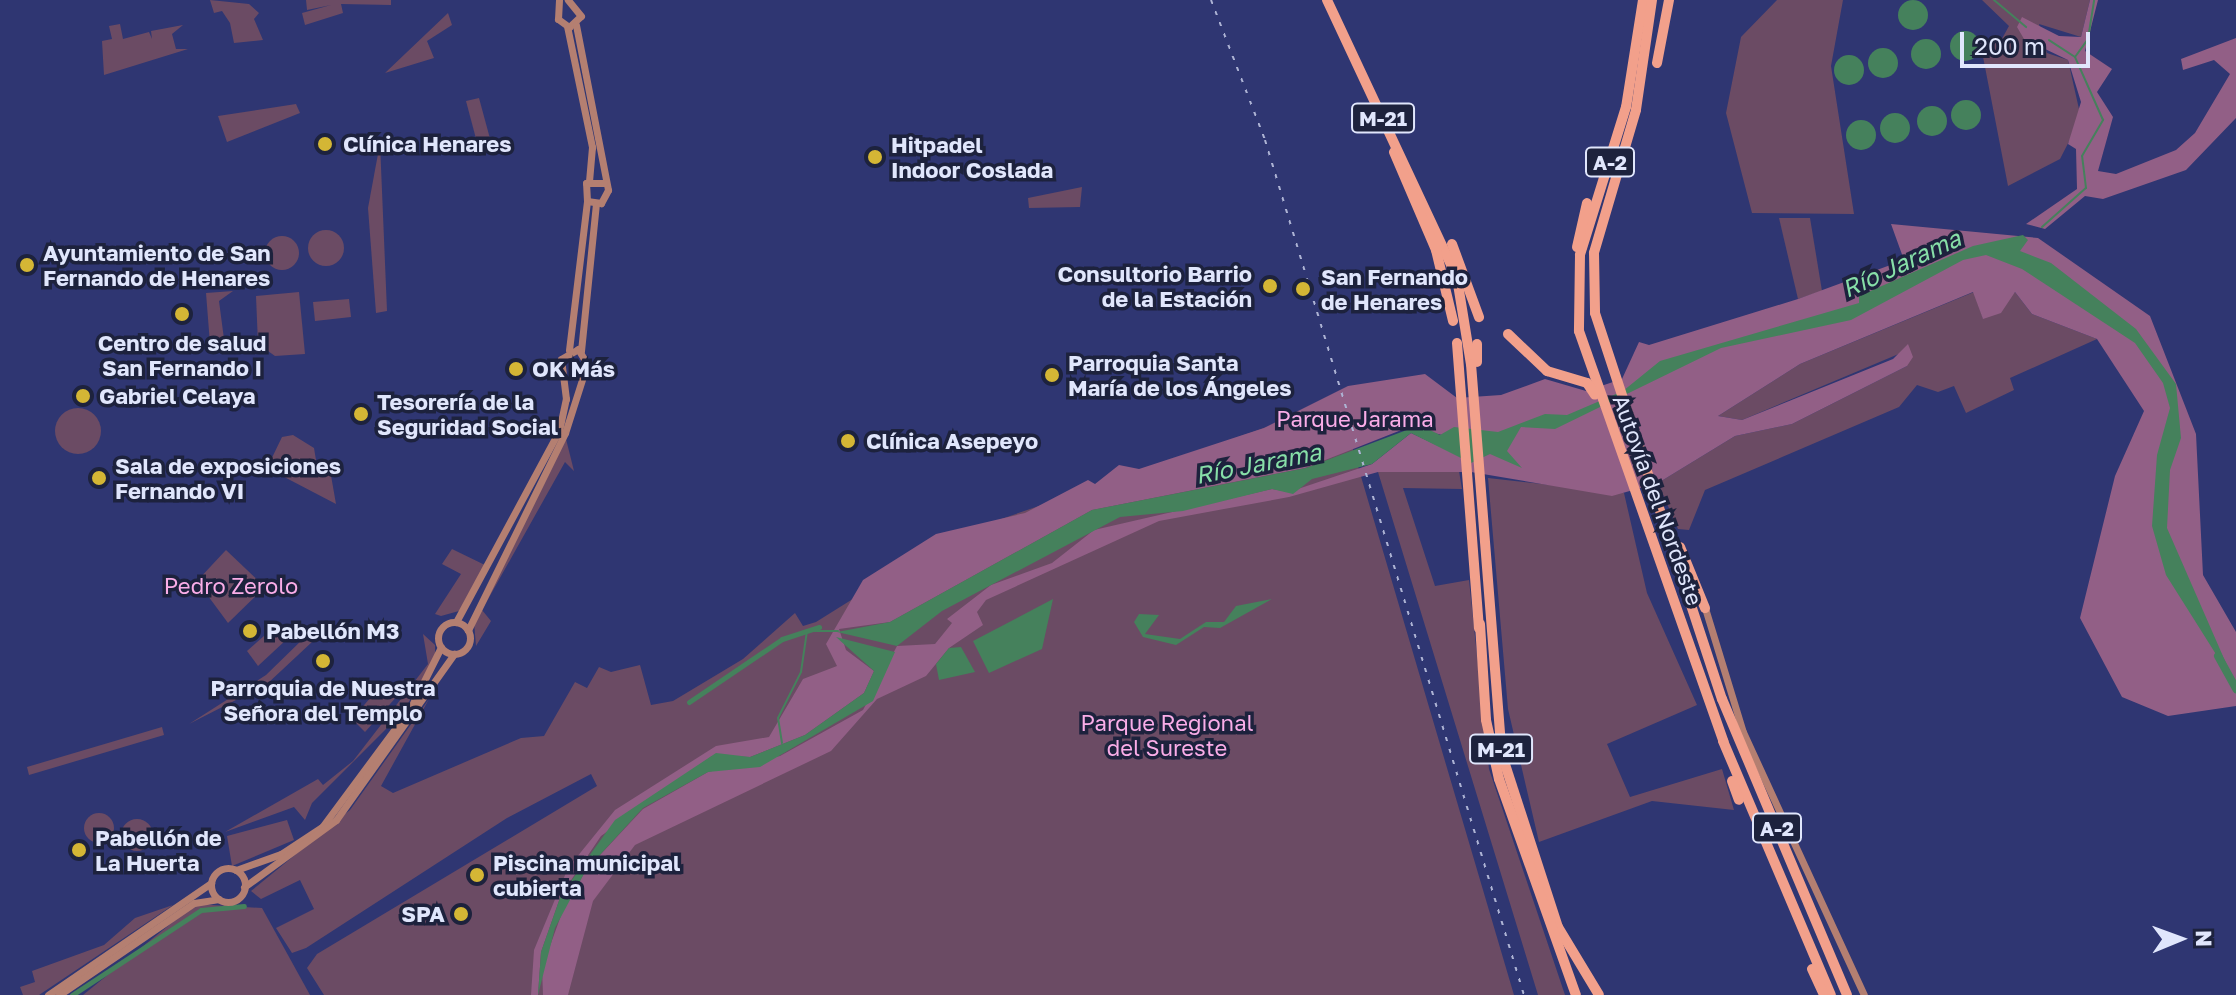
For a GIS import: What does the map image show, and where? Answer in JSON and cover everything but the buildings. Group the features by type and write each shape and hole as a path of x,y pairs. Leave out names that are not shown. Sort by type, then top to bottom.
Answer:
{"highway":[{"name":"M-21","path":"1326,0 1452,280 1472,422 1490,664 1502,755 1558,927 1588,980 1602,995"},
{"name":"M-21","path":"1326,0 1450,257 1468,331 1472,422"},
{"path":"1326,0 1447,233 1479,317"},
{"name":"Autovía del Nordeste","path":"1643,0 1624,116 1580,255 1577,317 1592,384 1606,414 1723,741 1831,995"},
{"name":"Autovía del Nordeste","path":"1652,0 1636,110 1594,253 1593,302 1614,376 1722,699 1847,995"},
{"path":"1657,63 1669,0"},
{"path":"1394,152 1436,250 1453,321"},
{"path":"1577,317 1573,275 1587,203"},
{"path":"1508,334 1547,371 1592,384"},
{"path":"1457,343 1472,422"},
{"path":"1477,344 1468,516 1481,651"},
{"path":"1658,502 1705,608"},
{"name":"M-21","path":"1480,503 1481,651 1499,779 1574,994"},
{"path":"1723,741 1739,800"},
{"path":"1812,969 1824,995"}],"main road":[{"path":"48,995 211,883 222,869 236,870 281,854 322,827 411,707 441,647 441,631 456,622 559,431 564,371 561,359 569,350 592,147 571,25 580,13 569,2 560,4 571,25 607,195 596,204 581,351 587,364 580,374 560,444 468,630 467,648 454,654 336,820 244,887 236,899 194,903 59,995"},
{"path":"589,181 604,183"},
{"path":"587,201 596,204"},
{"path":"569,350 581,351"},
{"path":"564,371 580,374"},
{"path":"1705,608 1743,732 1864,995"},
{"path":"456,622 468,630"},
{"path":"441,647 454,654"},
{"path":"236,870 244,887"},
{"path":"211,883 219,899"}],"green space":[{"path":"210,0 249,4 259,13 254,19 263,40 234,43 230,23 222,11 214,13"},
{"path":"306,0 391,0 391,5 341,4 343,13 305,25 302,13 331,5 307,10"},
{"path":"1777,0 1843,0 1831,66 1854,214 1752,213 1726,113 1741,37"},
{"path":"1982,0 2090,0 2081,37 2039,24 2047,53 2068,60 2081,118 2060,159 2008,186 1979,36 1999,44 2009,26"},
{"path":"2090,0 2098,0 2085,51 2112,69 2097,92 2113,117 2098,171 2116,174 2176,150 2195,133 2230,74 2214,60 2183,70 2181,59 2236,38 2236,118 2186,170 2103,199 2085,196 2045,229 2026,224 2077,189 2076,149 2068,144 2081,102 2068,60 2024,39 2017,27 2022,17 2059,36 2081,37"},
{"path":"448,13 452,25 427,41 434,58 385,73"},
{"path":"120,24 123,39 149,32 152,39 151,31 183,25 172,34 176,49 188,49 104,75 102,41 112,39 109,26"},
{"path":"479,98 492,146 479,150 466,101"},
{"path":"296,104 300,113 227,142 218,116"},
{"path":"380,143 387,311 376,313 368,208"},
{"path":"1082,187 1080,207 1029,208 1028,198"},
{"path":"1779,218 1810,218 1822,291 1798,299"},
{"name":"Parque Jarama","path":"1891,224 2038,238 2150,316 2196,434 2203,575 2236,632 2236,706 2168,716 2122,697 2080,618 2115,476 2144,411 2097,339 2032,314 2015,292 2001,313 1983,319 1973,292 1800,364 1718,416 1742,420 1893,359 1908,344 1913,357 1907,366 1792,424 1735,436 1658,483 1612,496 1471,472 1378,472 1289,497 1159,521 986,600 977,612 983,625 949,648 926,676 877,699 831,751 635,845 593,901 568,995 543,995 542,968 563,910 586,870 643,809 708,772 780,756 863,710 897,646 935,644 952,623 947,619 991,585 1052,563 1094,530 1272,489 1289,492 1372,464 1411,433 1464,458 1464,426 1442,435 1409,427 1305,468 1092,510 890,622 839,629 846,650 874,671 864,693 805,735 750,757 712,756 601,836 561,895 541,952 538,995 531,995 534,950 568,868 615,810 716,746 769,737 803,679 837,666 826,644 863,580 936,534 1025,513 1088,480 1095,484 1119,465 1139,469 1264,428 1348,386 1425,374 1457,398 1501,395 1545,379 1586,391 1622,379 1639,342 1649,345 1798,299 1904,260"},
{"path":"326,230 339,235 344,248 339,261 326,266 313,261 308,248 313,235"},
{"path":"282,236 294,241 299,253 294,265 282,270 270,265 265,253 270,241"},
{"path":"233,291 219,301 224,339 237,342 210,344 206,293"},
{"path":"299,292 305,354 275,356 258,344 256,296"},
{"path":"1974,292 1983,318 2015,292 2032,314 2097,339 2010,378 2014,390 1966,413 1954,386 1938,392 1917,385 1899,407 1705,490 1689,530 1678,529 1658,483 1735,436 1792,424 1907,366 1901,353 1742,420 1718,416 1800,364"},
{"path":"349,299 351,317 315,321 313,302"},
{"name":"Parque Regional del Sureste","path":"1339,402 1514,995 324,995 307,968 317,954 597,786 591,774 507,818 306,948 292,953 276,928 314,909 300,880 261,899 251,891 350,810 429,699 381,786 393,793 521,738 544,736 575,682 587,688 599,667 611,672 640,665 651,705 673,701 743,659 795,613 803,626 816,622 955,535"},
{"path":"78,408 94,415 101,431 94,447 78,454 62,447 55,431 62,415"},
{"path":"293,435 314,448 317,466 329,464 336,504 267,468 282,437"},
{"path":"566,439 574,471 565,462 482,610 491,621 476,646 474,622"},
{"path":"1422,467 1459,471 1462,489 1403,488 1435,586 1469,580 1489,769 1565,995 1538,995 1378,472"},
{"path":"1488,478 1624,493 1647,593 1697,705 1607,744 1630,797 1722,769 1734,810 1652,801 1539,842 1508,709"},
{"path":"452,549 487,566 459,611 441,616 435,614 461,574 442,564"},
{"name":"Pedro Zerolo","path":"226,550 265,587 228,623 197,581"},
{"path":"273,628 286,640 258,666 247,651"},
{"path":"423,634 435,645 435,661 401,714 312,803 305,820 294,807 225,832 318,779 323,785 353,761 428,664"},
{"path":"305,637 312,642 267,684 189,724 266,675"},
{"path":"384,682 399,694 365,732 352,719"},
{"path":"162,727 164,735 29,775 27,767"},
{"path":"99,813 110,817 114,828 110,839 99,843 88,839 84,828 88,817"},
{"path":"137,819 148,824 153,835 148,846 137,851 126,846 121,835 126,824"},
{"path":"287,820 294,840 232,866 227,836"},
{"path":"195,904 262,908 310,995 83,995"},
{"path":"173,905 39,995 23,995 20,987 35,982 32,971 104,945 135,918"}],"shaded area":[{"path":"1913,0 1924,4 1928,15 1924,26 1913,30 1902,26 1898,15 1902,4"},
{"path":"1965,31 1976,35 1980,46 1976,57 1965,61 1954,57 1950,46 1954,35"},
{"path":"1926,39 1937,43 1941,54 1937,65 1926,69 1915,65 1911,54 1915,43"},
{"path":"1883,48 1894,52 1898,63 1894,74 1883,78 1872,74 1868,63 1872,52"},
{"path":"1849,55 1860,59 1864,70 1860,81 1849,85 1838,81 1834,70 1838,59"},
{"path":"1966,100 1977,104 1981,115 1977,126 1966,130 1955,126 1951,115 1955,104"},
{"path":"1932,106 1943,110 1947,121 1943,132 1932,136 1921,132 1917,121 1921,110"},
{"path":"1895,113 1906,117 1910,128 1906,139 1895,143 1884,139 1880,128 1884,117"},
{"path":"1861,120 1872,124 1876,135 1872,146 1861,150 1850,146 1846,135 1850,124"},
{"path":"2023,235 2028,240 2020,251 2051,263 2136,329 2176,384 2181,438 2170,470 2167,528 2236,686 2166,575 2152,526 2157,455 2170,408 2163,383 2135,343 2022,269 1986,255 1963,260 1851,320 1721,348 1555,429 1521,427 1507,451 1522,468 1490,454 1471,463 1411,433 1372,464 1312,479 1293,494 1272,489 1183,511 1120,517 942,611 897,646 837,632 890,622 1092,510 1306,468 1420,425 1440,435 1454,427 1498,432 1545,414 1567,415 1623,391 1660,361 1859,303 1859,296 1973,246"},
{"path":"1053,599 1042,649 989,673 973,641"},
{"path":"1272,599 1220,628 1204,627 1176,645 1143,637 1134,622 1139,614 1159,615 1145,634 1180,639 1206,622 1224,622 1236,606"},
{"path":"836,637 895,652 873,701 760,767 708,772 643,808 586,870 555,928 538,995 541,952 561,895 615,820 716,753 750,757 805,735 864,693 874,671"},
{"path":"961,647 975,672 939,680 936,664 949,648"}],"waterway":[{"path":"1994,0 2026,27"},
{"path":"2075,57 2088,39 2094,0"},
{"path":"2042,227 2086,188 2082,156 2103,120 2075,57 2049,40"},
{"path":"689,702 782,639 819,627"},
{"path":"782,743 778,718 801,672 807,631 838,631"},
{"name":"Río Jarama","path":"2218,656 2236,689"},
{"path":"72,995 201,910 244,906"}],"railway":[{"path":"1211,0 1265,140 1524,995"}],"place":[{"name":"Clínica Henares","path":"325,144"},
{"name":"Hitpadel Indoor Coslada","path":"875,157"},
{"name":"Ayuntamiento de San Fernando de Henares","path":"27,265"},
{"name":"Consultorio Barrio de la Estación","path":"1270,286"},
{"name":"San Fernando de Henares","path":"1303,289"},
{"name":"Centro de salud San Fernando I","path":"182,314"},
{"name":"OK Más","path":"516,369"},
{"name":"Parroquia Santa María de los Ángeles","path":"1052,375"},
{"name":"Gabriel Celaya","path":"83,396"},
{"name":"Tesorería de la Seguridad Social","path":"361,414"},
{"name":"Clínica Asepeyo","path":"848,441"},
{"name":"Sala de exposiciones Fernando VI","path":"99,478"},
{"name":"Pabellón M3","path":"250,631"},
{"name":"Parroquia de Nuestra Señora del Templo","path":"323,661"},
{"name":"Pabellón de La Huerta","path":"79,850"},
{"name":"Piscina municipal cubierta","path":"477,875"},
{"name":"SPA","path":"461,914"}]}
